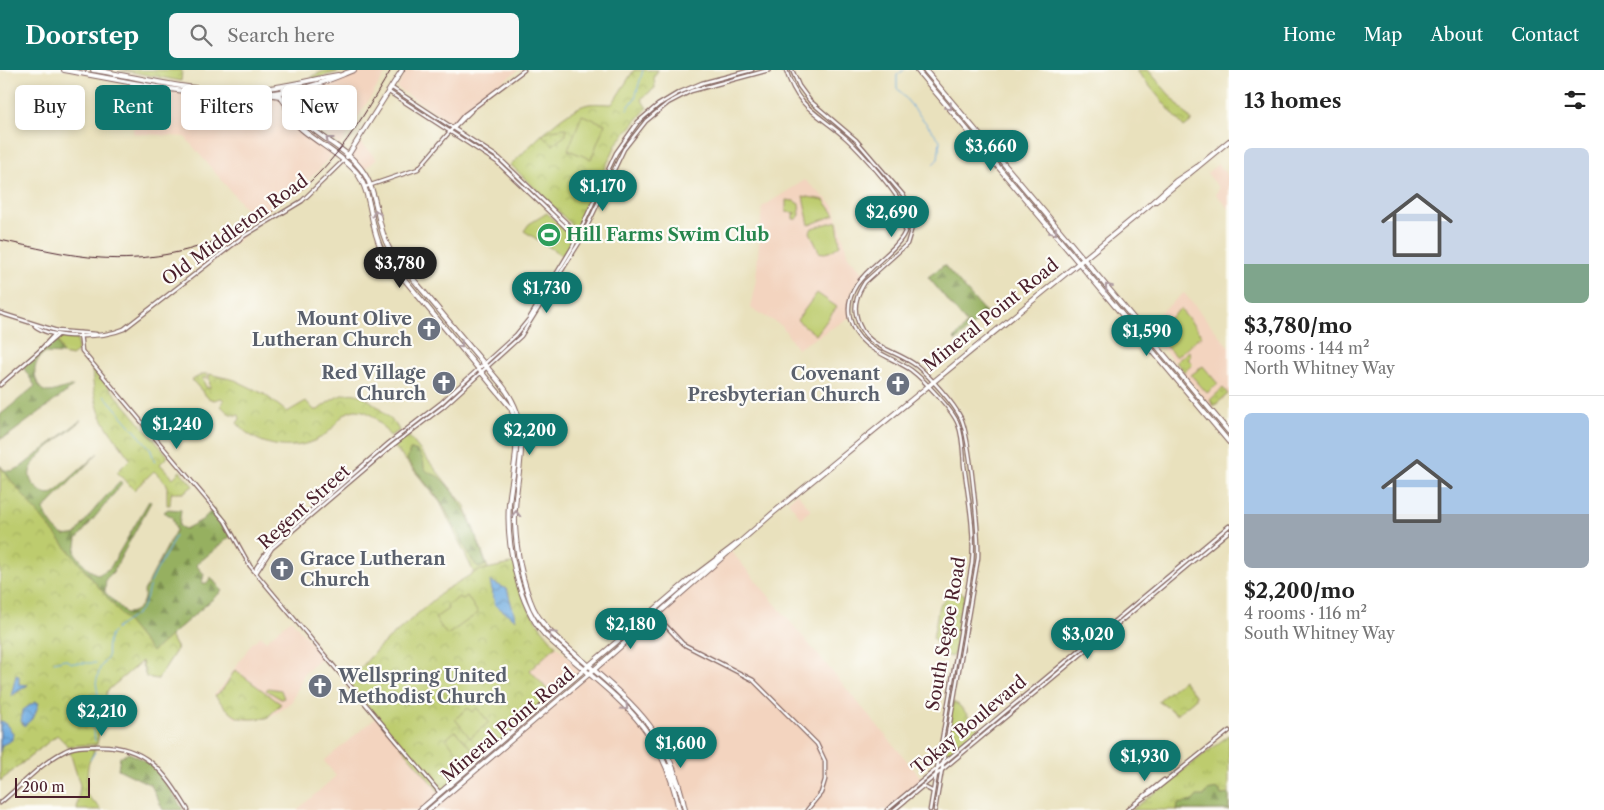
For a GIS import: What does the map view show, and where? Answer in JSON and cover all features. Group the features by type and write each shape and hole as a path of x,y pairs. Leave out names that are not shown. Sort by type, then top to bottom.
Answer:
{"main road":[{"path":"64,70 145,85"},
{"path":"93,70 181,86"},
{"path":"311,85 354,70"},
{"name":"Old Middleton Road","path":"344,160 402,70"},
{"path":"917,70 1229,442"},
{"path":"925,70 1229,432"},
{"path":"301,85 343,74"},
{"path":"160,85 169,84"},
{"path":"305,130 344,160 358,174 364,187 374,235 385,256 506,401 516,423 517,440 509,506 509,529 523,599 534,621 545,635 640,721 652,736 667,765 678,810"},
{"path":"316,130 348,155 362,171 370,186 379,225 387,247 511,398 520,417 523,440 515,510 516,527 530,600 545,626 641,713 654,729 670,757 682,792 685,810"},
{"name":"Mineral Point Road","path":"429,810 594,670 740,542 927,386 1146,208 1176,180 1197,167 1229,140"},
{"name":"Mineral Point Road","path":"420,810 652,611 740,542"},
{"path":"667,765 670,766 676,784 682,792"}],"street":[{"path":"364,187 418,169 464,115 524,70"},
{"name":"Regent Street","path":"486,366 528,320 576,238 627,136 658,105 690,87 752,70"},
{"name":"Regent Street","path":"256,573 256,568 271,545 388,443 510,348 528,328 581,240 624,148 636,131 668,103 704,87 769,70"},
{"name":"South Segoe Road","path":"786,70 795,92 804,104 854,146 905,210 907,221 904,235 856,283 850,297 849,313 853,328 864,343 911,370 953,415 959,426 973,540 972,563 930,810"},
{"name":"South Segoe Road","path":"792,70 799,86 810,101 856,140 907,200 913,221 909,239 903,249 865,282 857,297 856,313 859,326 869,339 916,366 957,411 963,424 978,544 977,566 935,810"},
{"path":"390,90 454,128 510,167 578,234 581,240"},
{"path":"390,90 514,175 576,238 581,240"},
{"name":"Old Middleton Road","path":"0,313 48,332 96,334 116,332 131,324 244,236 302,201 326,180 344,160"},
{"name":"Old Middleton Road","path":"34,326 57,333"},
{"path":"48,332 49,339"},
{"path":"40,350 57,333"},
{"path":"0,385 57,333"},
{"path":"80,334 82,351 225,521 256,573 444,798"},
{"name":"Tokay Boulevard","path":"887,810 1229,526"},
{"name":"Tokay Boulevard","path":"894,810 1229,531"},
{"path":"652,611 683,644 753,680 818,744 825,761 825,780 821,793 806,810"},
{"path":"1127,810 1148,791 1167,779 1229,731"},
{"path":"0,803 57,755 67,750 100,746 120,748 145,757 157,766 188,810"},
{"path":"922,786 932,792"}],"shaded area":[{"path":"363,70 388,70 357,118 357,85 317,85"},
{"path":"406,70 519,70 487,92 454,124 397,88"},
{"path":"171,89 181,91 181,130 272,130 272,95 280,96 282,99 282,130 305,130 334,152 317,172 292,193 254,219 185,137 133,133 133,130 171,130"},
{"path":"320,130 350,130 340,145"},
{"path":"358,140 377,159 362,171 348,155"},
{"path":"1218,164 1229,177 1229,209 1216,194 1219,188 1207,173"},
{"path":"805,180 834,206 848,256 864,273 856,283 850,297 849,318 797,349 782,326 750,308 756,279 762,207"},
{"path":"239,233 244,236 202,269 189,254"},
{"path":"1184,293 1229,347 1229,394 1212,408 1144,326"},
{"path":"797,493 811,510 801,518 788,501"},
{"path":"731,551 923,780 887,810 429,810"},
{"path":"291,619 323,657 304,674 292,701 281,710 267,718 248,720 235,718 214,695 222,687 252,643 261,636 266,641"},
{"path":"556,646 584,670 553,696 530,670"},
{"path":"377,717 440,793 420,810 297,810 336,776 324,761"}],"green space":[{"path":"120,70 182,70 181,81"},
{"path":"327,70 345,70 313,79 312,76"},
{"path":"634,70 658,70 654,77 655,88 641,99 647,108 617,143 576,229 511,165 547,130 569,113 589,104 612,104"},
{"path":"1136,70 1148,70 1192,121 1184,127"},
{"path":"582,115 605,124 591,159 568,150"},
{"path":"566,128 566,135 553,145 542,135 551,130"},
{"path":"803,196 824,200 835,215 809,225"},
{"path":"786,200 799,204 800,215 797,219 793,219 793,214 796,213 786,212"},
{"name":"Hill Farms Swim Club","path":"547,213 573,239 563,256 524,231 529,224"},
{"path":"837,221 840,245 827,252 819,252 810,232 812,228"},
{"path":"944,265 986,313 956,341 954,339 967,324 928,277"},
{"path":"817,293 837,307 816,335 797,320"},
{"path":"1180,309 1202,335 1176,357 1160,340 1171,332 1164,323"},
{"path":"60,336 77,338 78,351 71,356 63,354 57,338"},
{"path":"57,338 63,354 44,353 40,357 35,371 38,384 46,392 73,387 9,435 0,439 0,415 35,386 23,367"},
{"path":"1189,351 1191,356 1188,359 1193,364 1184,372 1176,362"},
{"path":"1203,366 1218,384 1207,393 1191,375"},
{"path":"92,367 168,456 160,464 173,478 180,471 193,486 183,493 171,493 170,505 167,505 167,484 154,471 134,490 117,472 130,459 102,417 95,396"},
{"path":"207,374 207,378 202,378 206,387 210,388 209,374 235,380 264,394 287,412 306,401 314,410 318,410 328,402 345,394 360,395 375,405 397,426 399,431 390,436 379,422 367,412 355,410 346,413 330,431 316,440 292,446 279,446 267,443 245,432 237,423 240,419 239,415 227,412 221,406 224,400 221,398 214,400 208,398 192,380"},
{"path":"1223,388 1228,394 1214,406 1210,400"},
{"path":"81,420 36,460 31,470 30,479 41,491 47,494 54,493 98,453 44,509 54,528 64,535 76,534 108,494 120,482 122,484 77,539 75,553 88,569 98,575 110,568 149,501 151,502 113,572 106,579 105,592 126,613 134,611 140,606 144,599 144,591 176,530 172,517 164,512 168,509 181,510 179,526 185,529 202,520 213,509 231,536 196,565 204,574 202,583 207,583 211,577 222,591 170,636 177,649 158,679 146,677 141,661 107,691 97,744 68,746 57,735 0,781 0,465 4,470 12,471 21,467"},
{"path":"407,434 465,506 488,568 474,573 440,502 393,445"},
{"path":"410,450 416,450 420,454 424,468 440,478 449,487 463,507 474,530 486,565 479,568 472,560 442,503 407,460"},
{"path":"0,467 152,652 170,636 177,649 158,679 146,677 142,661 107,691 97,744 68,746 57,735 0,781"},
{"path":"515,563 528,608 556,646 530,670 553,696 440,793 348,683 378,648 445,590 477,571"},
{"path":"956,589 965,595 954,655 950,657 944,654 933,638 939,605"},
{"path":"467,596 478,613 447,635 435,618 448,609 447,606 459,597 463,599"},
{"path":"235,670 281,704 267,718 248,719 237,717 227,710 215,696 223,689"},
{"path":"1183,680 1195,695 1195,699 1177,714 1158,701"},
{"path":"268,688 281,690 284,698 281,699 266,690"},
{"path":"953,702 959,705 981,731 943,764"},
{"path":"468,708 472,712 477,708 489,722 470,738 455,719"},
{"path":"455,731 473,750 463,758 446,739"},
{"path":"1229,735 1229,810 1132,810"},
{"path":"96,746 88,765 86,794 102,810 77,810 80,785 69,749"},
{"path":"129,753 155,769 183,810 163,810 151,785 118,769 120,757"},
{"path":"1217,789 1221,795 1229,794 1229,810 1177,810 1178,804 1193,801 1197,796 1204,796 1207,791"}],"water":[{"path":"490,581 507,589 516,620 495,605"},
{"path":"16,675 19,676 19,684 28,685 11,696"},
{"path":"35,702 39,703 34,717 24,726 21,721 23,710"},
{"path":"0,721 4,722 13,733 12,740 2,745 0,752"}],"waterway":[{"path":"627,109 635,98 643,70"},
{"path":"904,70 897,75 897,88 940,140 938,159 933,164"},
{"path":"104,395 150,448 155,462"},
{"path":"95,741 94,731 88,723 100,705 96,683 100,668 108,657 110,638 113,632 138,613 143,606 150,584 175,536"},
{"path":"54,662 65,659 72,663 96,663"},
{"path":"90,760 95,752"}],"railway":[{"path":"0,240 76,255 101,258 133,258 165,255 196,247 226,236 255,222 282,205 330,161 347,140 391,70"}],"place":[{"name":"Hill Farms Swim Club","path":"549,235"},
{"name":"Mount Olive Lutheran Church","path":"429,329"},
{"name":"Red Village Church","path":"444,383"},
{"name":"Covenant Presbyterian Church","path":"898,384"},
{"name":"Grace Lutheran Church","path":"282,569"},
{"name":"Wellspring United Methodist Church","path":"320,686"}]}
